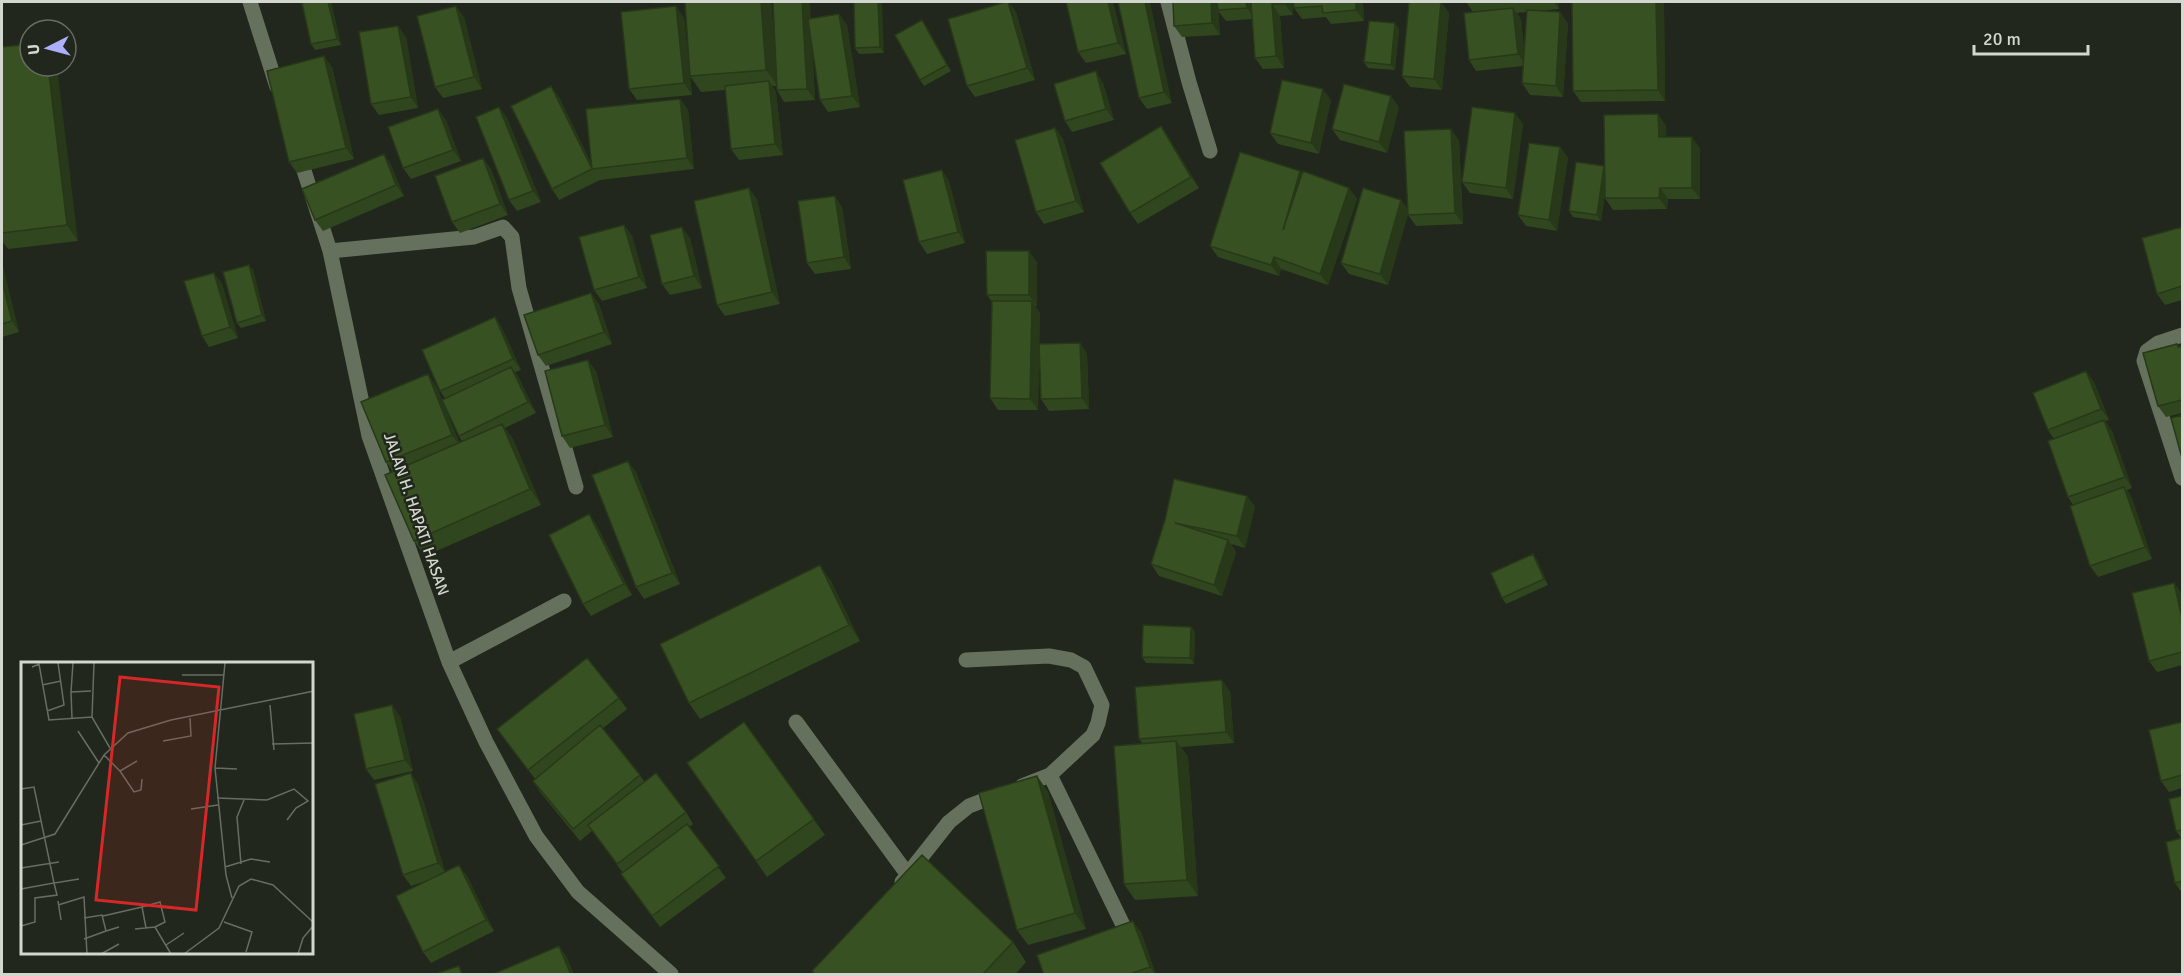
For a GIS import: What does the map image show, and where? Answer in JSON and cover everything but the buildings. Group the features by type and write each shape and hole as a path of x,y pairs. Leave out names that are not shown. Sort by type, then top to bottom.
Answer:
{"street":[{"path":"250,2 283,104"},
{"path":"1168,2 1210,151"},
{"name":"JALAN H. HAPATI HASAN","path":"294,137 330,251 369,436 449,662 486,742 536,836 578,892 671,975"},
{"path":"330,251 474,237 503,227 512,237 519,288 576,487"},
{"path":"2182,335 2158,343 2146,351 2144,361 2182,478"},
{"path":"449,662 564,601"},
{"path":"893,893 949,822 969,806 1050,775 1093,735 1098,723 1102,705 1084,667 1071,660 1049,656 966,660"},
{"path":"796,722 908,875"},
{"path":"1050,775 1123,925"}]}
